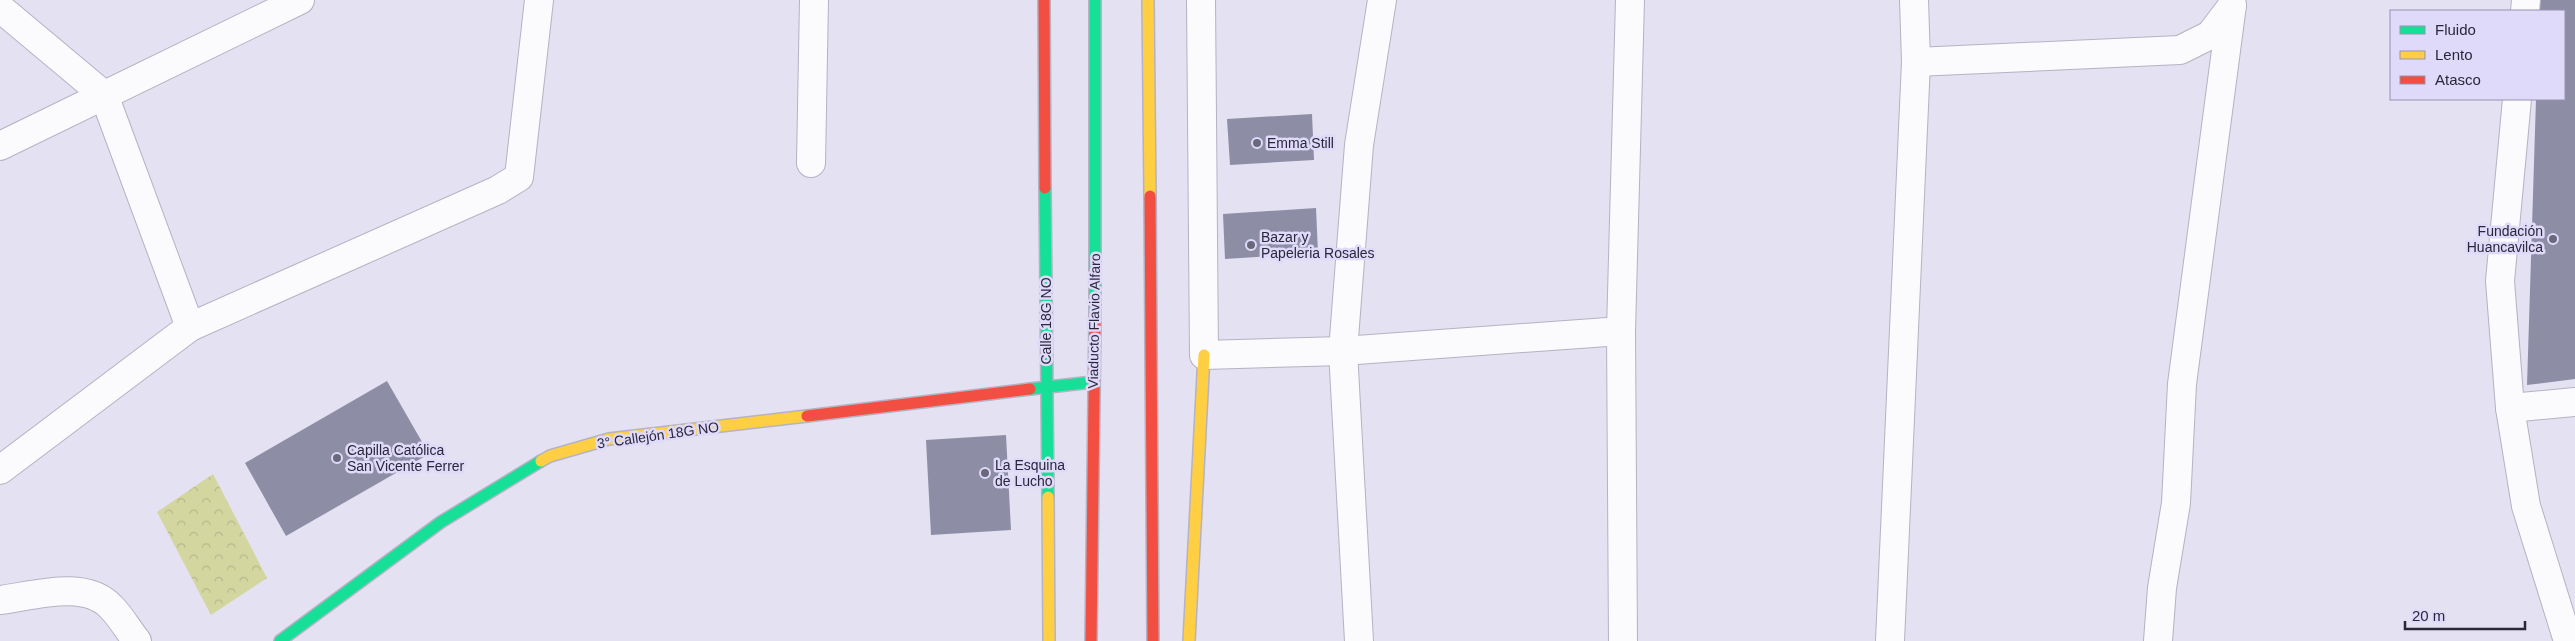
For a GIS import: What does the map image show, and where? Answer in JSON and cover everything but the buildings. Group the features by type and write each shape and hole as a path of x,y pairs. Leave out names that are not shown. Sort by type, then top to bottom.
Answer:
{"main road":[{"name":"Calle 18G NO","path":"1044,0 1049,641"},
{"name":"Viaducto Flavio Alfaro","path":"1091,641 1096,206 1095,0"},
{"path":"1148,0 1153,641"},
{"path":"1189,641 1204,355"},
{"name":"3° Callejón 18G NO","path":"280,641 442,522 550,456 609,439 1046,386 1093,382"}],"street":[{"path":"0,146 300,0"},
{"path":"0,470 190,327 498,190 520,177 539,0"},
{"path":"811,163 814,0"},
{"path":"1201,0 1204,355 1344,351 1621,331"},
{"path":"1359,641 1344,351 1360,145 1382,0"},
{"path":"1623,641 1621,331 1630,0"},
{"path":"1890,641 1916,62 1914,0"},
{"path":"1916,62 2180,50 2210,35 2233,3"},
{"path":"2158,641 2162,588 2176,503 2182,384 2233,3"},
{"path":"0,8 104,95 190,327"},
{"path":"2517,100 2500,281 2510,408 2526,506 2568,641"},
{"path":"2510,408 2575,402"},
{"path":"0,600 71,592 94,594 111,606 137,641"}],"green space":[{"path":"213,474 267,578 211,615 157,512"}],"traffic: fast":[{"path":"1095,0 1095,317"},
{"path":"1045,188 1048,497"},
{"path":"1030,389 1093,382"},
{"path":"280,641 441,522 541,461"}],"traffic: slow":[{"path":"1148,0 1150,196"},
{"path":"1189,641 1204,355"},
{"path":"541,461 550,456 609,439 807,416"},
{"path":"1048,497 1049,641"}],"traffic: jam":[{"path":"1044,0 1045,188"},
{"path":"1150,196 1153,641"},
{"path":"1091,641 1095,317"},
{"path":"807,416 1030,389"}],"place":[{"name":"Emma Still","path":"1257,143"},
{"name":"Fundación Huancavilca","path":"2553,239"},
{"name":"Bazar y Papeleria Rosales","path":"1251,245"},
{"name":"Capilla Católica San Vicente Ferrer","path":"337,458"},
{"name":"La Esquina de Lucho","path":"985,473"}]}
